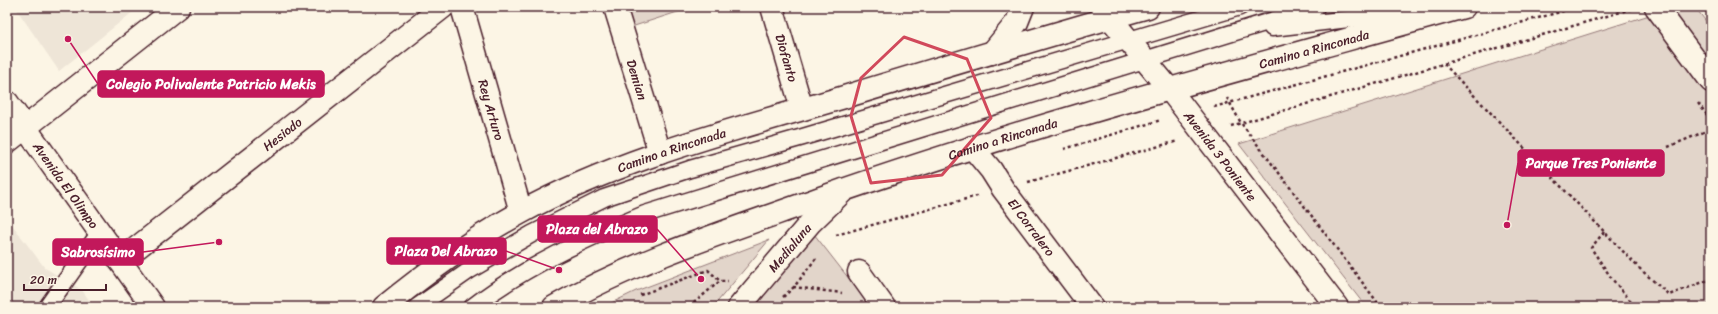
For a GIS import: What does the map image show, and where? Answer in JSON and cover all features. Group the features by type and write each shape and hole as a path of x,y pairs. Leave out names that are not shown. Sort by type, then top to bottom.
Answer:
{"main road":[{"path":"7,142 178,7"},
{"name":"Hesiodo","path":"120,261 443,7"},
{"name":"Rey Arturo","path":"462,7 521,212"},
{"name":"Demian","path":"615,7 660,153"},
{"name":"Diofanto","path":"772,7 802,109"},
{"path":"992,53 1017,22 1023,7"},
{"name":"Camino a Rinconada","path":"384,307 438,264 478,238 521,212 592,179 660,153 992,53 1105,13 1148,7"},
{"name":"Camino a Rinconada","path":"554,307 627,270 683,246 972,147 1464,7"},
{"path":"1656,7 1711,81"},
{"name":"Avenida 3 Poniente","path":"1105,13 1170,90 1337,307"},
{"name":"Avenida El Olimpo","path":"7,102 152,307"},
{"name":"El Corralero","path":"972,147 991,170 1003,189 1092,307"},
{"name":"Medialuna","path":"739,307 811,222 844,190"},
{"path":"858,272 880,302"}],"lane":[{"path":"417,307 470,270 532,234 604,198 690,169 803,137 1240,7"},
{"path":"472,307 562,251 645,214 1316,7"},
{"path":"1231,33 1449,7"},
{"path":"47,307 100,232"}],"path":[{"path":"1060,150 1188,113 1230,104 1578,7"},
{"path":"833,236 1204,134 1635,7"},
{"path":"1444,64 1638,267 1670,295 1711,279"},
{"path":"1241,123 1381,307"},
{"path":"1668,147 1711,129"},
{"path":"1604,232 1591,248 1612,279 1636,307"},
{"path":"778,302 794,287 820,253"},
{"path":"634,297 708,270 720,281 689,307"},
{"path":"759,283 794,287 880,302"}],"highlighted area":[{"path":"904,37 967,59 991,118 942,175 871,183 851,116 861,78"}],"shaded area":[{"path":"15,7 139,7 59,71"},
{"path":"615,7 693,7 622,30"},
{"path":"1675,7 1695,7 1711,28 1711,307 1366,307 1239,144"},
{"path":"7,218 45,268 82,290 94,307 7,307"},
{"path":"814,234 871,307 749,307"},
{"path":"769,240 713,307 603,307 636,291"}],"place":[{"name":"Colegio Polivalente Patricio Mekis","path":"68,39"},
{"name":"Parque Tres Poniente","path":"1507,225"},
{"name":"Sabrosísimo","path":"219,242"},
{"name":"Plaza Del Abrazo","path":"559,270"},
{"name":"Plaza del Abrazo","path":"701,279"}]}
